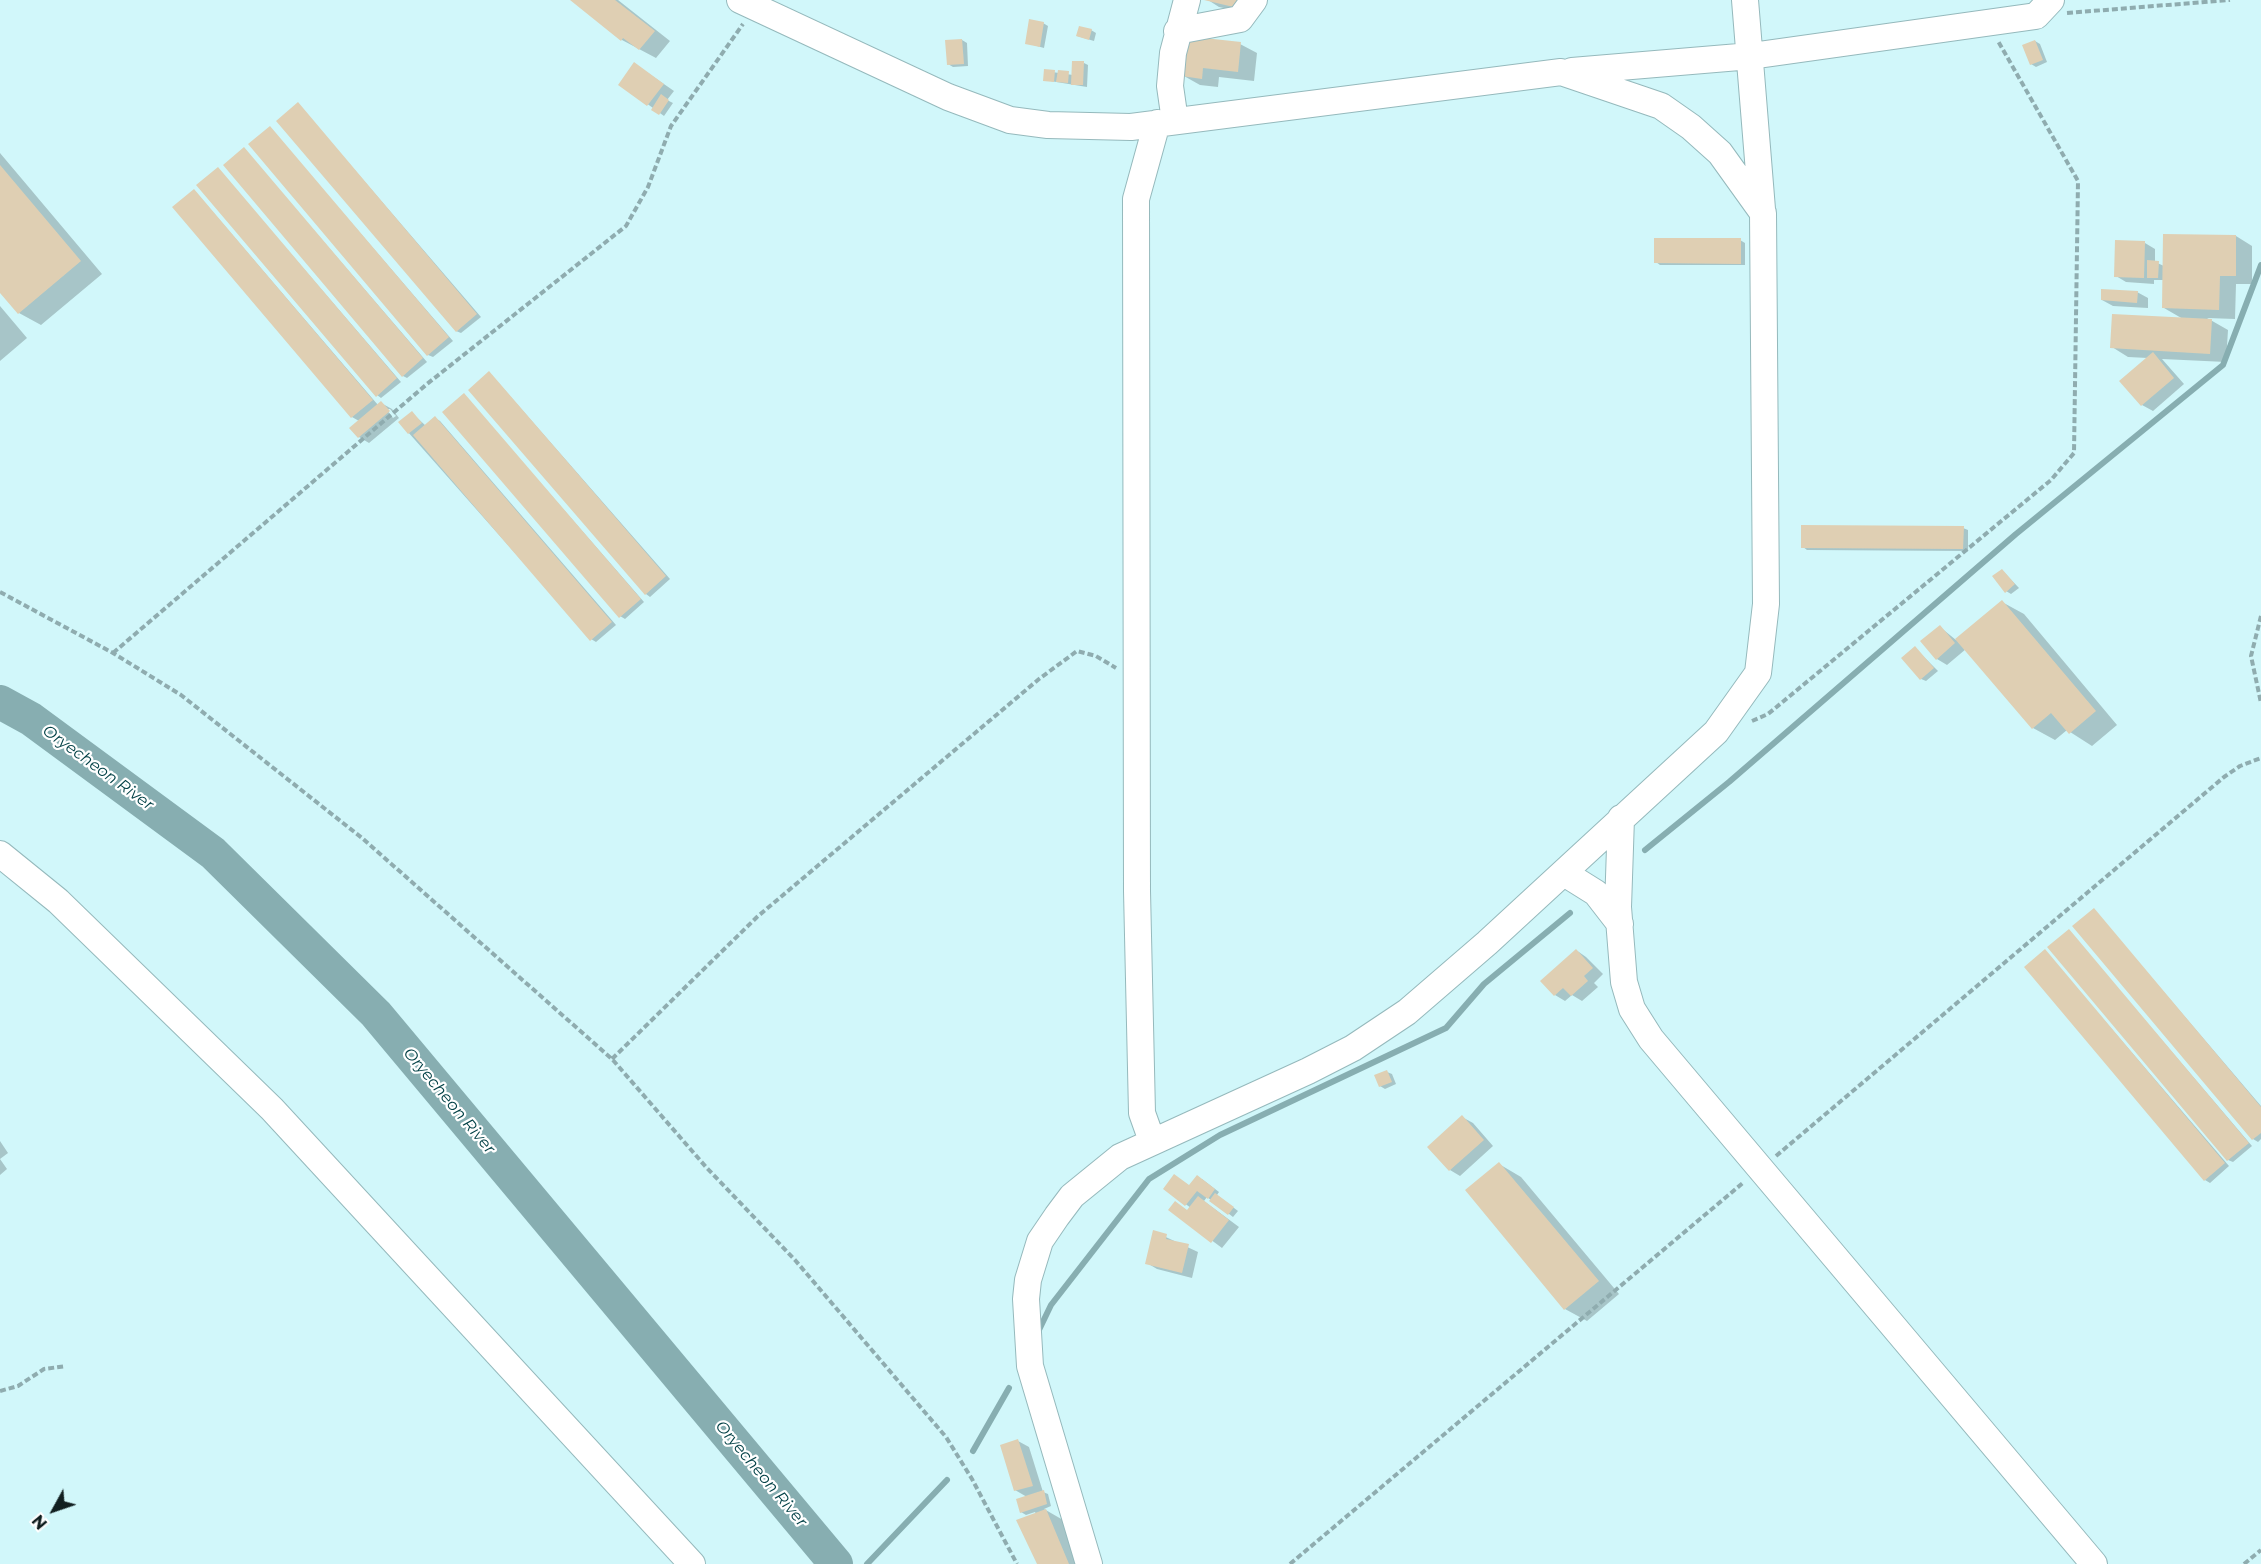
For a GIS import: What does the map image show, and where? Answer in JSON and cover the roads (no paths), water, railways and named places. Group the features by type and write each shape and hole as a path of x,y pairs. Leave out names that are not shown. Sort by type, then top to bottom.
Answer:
{"street":[{"path":"1152,1141 1142,1113 1137,891 1136,199 1166,122 1177,31 1187,0"},
{"path":"1177,31 1240,19 1254,0"},
{"path":"1089,1564 1030,1366 1026,1299 1028,1280 1040,1241 1072,1196 1120,1156 1308,1071 1362,1042 1431,993 1716,732 1758,673 1766,603 1763,213 1745,0"},
{"path":"747,3 948,97 1010,120 1048,125 1119,126 1561,72 1751,56 1988,22 2044,8"},
{"path":"1561,72 1661,106 1691,127 1720,153 1763,213"},
{"path":"1621,818 1620,924 1624,982 1632,1009 1651,1039 2094,1564"},
{"path":"0,854 58,901 272,1109 692,1564"},
{"path":"1564,873 1596,893 1620,924"}],"waterway":[{"path":"1645,850 1729,782 2016,534 2223,365 2261,265"},
{"name":"Oryecheon River","path":"0,702 31,719 213,853 376,1014 836,1564"},
{"path":"1038,1332 1051,1305 1149,1179 1220,1135 1446,1028 1484,984 1570,913"},
{"path":"973,1451 1009,1388"},
{"path":"867,1564 947,1480"}]}
